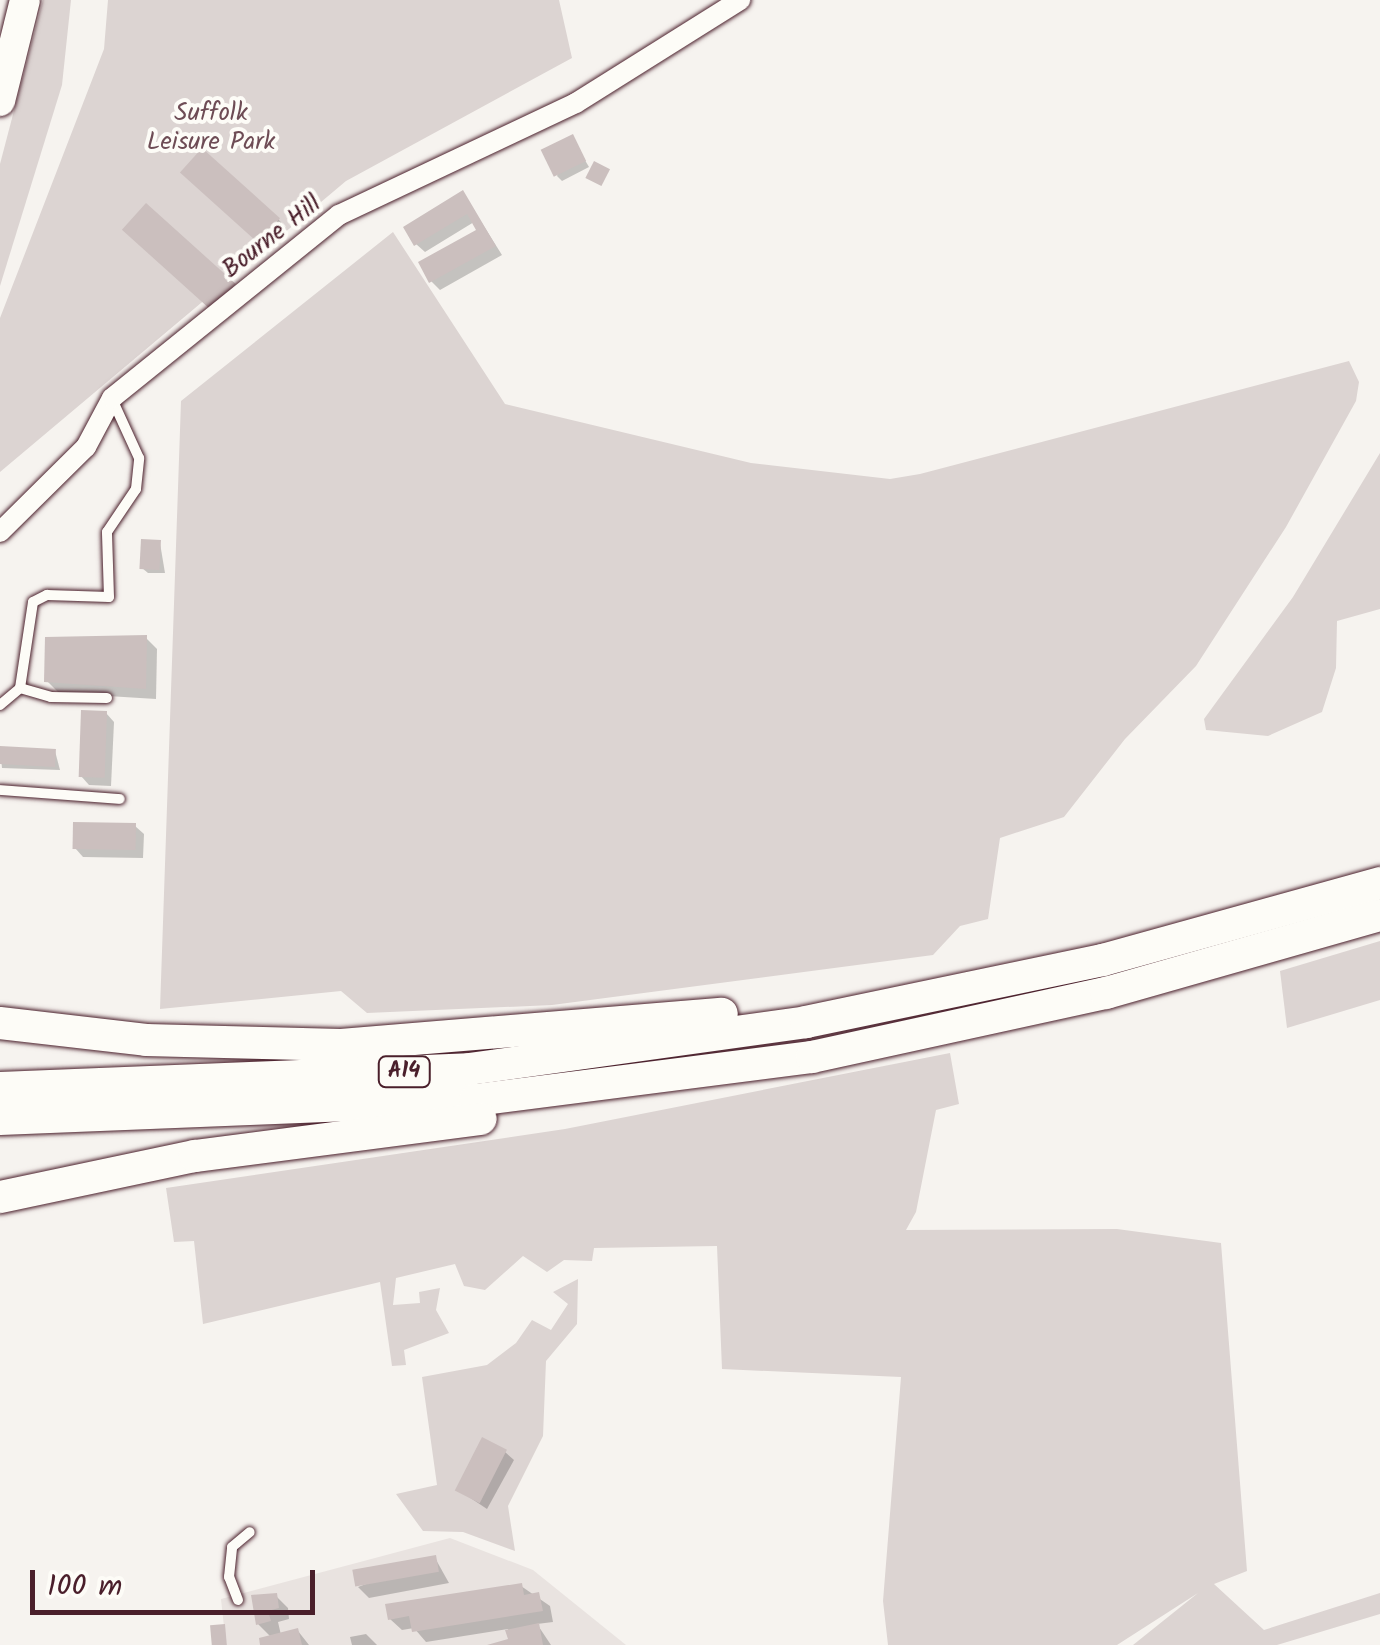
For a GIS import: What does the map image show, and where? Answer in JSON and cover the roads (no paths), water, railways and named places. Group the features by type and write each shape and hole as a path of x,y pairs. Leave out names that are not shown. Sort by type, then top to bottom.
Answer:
{"highway":[{"name":"A14","path":"0,1088 469,1069 806,1022 1103,960 1380,883"},
{"name":"A14","path":"0,1118 474,1100 611,1086 812,1057 1106,993 1380,915"},
{"name":"A14","path":"0,1023 146,1040 341,1045 718,1014 806,1022"},
{"name":"A14","path":"0,1196 195,1156 550,1110 611,1086"}],"main road":[{"path":"0,101 26,0"}],"street":[{"name":"Bourne Hill","path":"0,532 86,447 112,398 339,215 576,103 740,0"}],"lane":[{"path":"0,705 20,688 32,602 47,595 109,598 107,532 136,489 138,458 112,398"},
{"path":"20,688 52,697 107,698"},
{"path":"0,790 120,799"},
{"path":"238,1600 229,1577 232,1548 250,1532"}],"park label":[{"name":"Suffolk Leisure Park","path":"211,128"}]}
